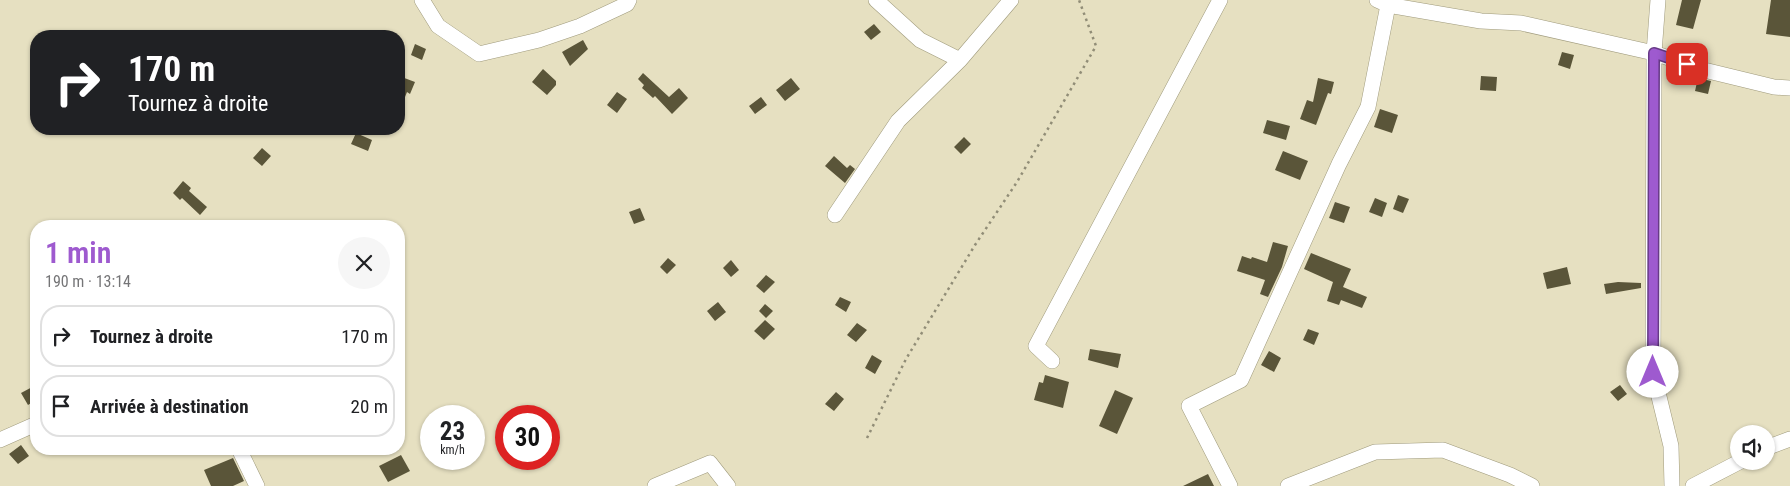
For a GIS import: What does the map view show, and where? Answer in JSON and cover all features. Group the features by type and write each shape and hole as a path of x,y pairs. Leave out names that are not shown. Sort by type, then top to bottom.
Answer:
{"street":[{"path":"422,0 438,26 479,54 540,40 580,26 627,4 629,0"},
{"path":"876,0 920,40 960,60"},
{"path":"836,215 898,121 960,60 1011,0"},
{"path":"1052,361 1036,346 1220,0"},
{"path":"1658,0 1654,53 1653,372 1670,446 1672,486"},
{"path":"1230,486 1189,406 1241,380 1339,164 1368,107 1383,3 1481,21 1521,23 1654,53 1704,70 1774,87 1790,88"},
{"path":"0,440 30,427"},
{"path":"1775,445 1790,439"},
{"path":"1288,486 1375,452 1443,450 1510,475 1532,486"},
{"path":"242,455 257,486"},
{"path":"655,486 710,463 728,486"},
{"path":"1694,486 1730,467"}],"path":[{"path":"867,438 906,359 974,245 1017,182 1096,46 1079,0"}],"building":[{"path":"1682,0 1701,0 1693,29 1676,25"},
{"path":"1771,0 1790,0 1790,37 1766,34"},
{"path":"874,24 881,32 871,40 864,32"},
{"path":"583,40 588,49 570,66 562,52"},
{"path":"415,44 426,49 422,60 411,55"},
{"path":"1562,52 1574,55 1570,69 1558,65"},
{"path":"543,69 556,81 556,85 547,95 532,82"},
{"path":"643,73 669,97 679,88 688,98 672,114 655,96 653,98 642,88 644,85 638,79"},
{"path":"1481,76 1497,77 1496,91 1480,90"},
{"path":"405,78 415,82 410,94 407,92 405,97"},
{"path":"791,78 800,89 785,101 776,90"},
{"path":"1318,78 1334,82 1331,94 1328,93 1316,125 1300,119 1307,100 1313,102"},
{"path":"1698,78 1711,81 1708,94 1695,91"},
{"path":"617,92 627,99 617,113 607,105"},
{"path":"761,97 767,105 755,114 749,106"},
{"path":"1380,109 1398,115 1392,133 1374,127"},
{"path":"1267,120 1290,126 1286,140 1263,133"},
{"path":"355,135 361,135 372,140 368,151 351,144"},
{"path":"964,137 971,144 961,154 954,147"},
{"path":"262,148 271,156 262,166 253,158"},
{"path":"1283,151 1308,161 1300,180 1275,170"},
{"path":"834,156 847,168 850,165 855,169 845,183 825,166"},
{"path":"183,181 191,188 189,191 207,207 200,215 182,198 180,200 173,193"},
{"path":"1398,195 1409,199 1403,213 1393,209"},
{"path":"1375,198 1387,203 1382,217 1369,212"},
{"path":"1335,202 1350,207 1344,223 1329,218"},
{"path":"640,208 645,220 634,224 629,212"},
{"path":"1273,242 1288,246 1282,267 1268,297 1260,294 1265,280 1237,271 1242,256 1267,262"},
{"path":"1311,253 1351,269 1343,287 1367,297 1362,308 1341,300 1339,305 1327,301 1333,282 1304,269"},
{"path":"668,258 676,265 667,274 660,267"},
{"path":"731,260 739,270 731,277 723,268"},
{"path":"1567,267 1571,284 1547,289 1543,273"},
{"path":"766,275 775,282 764,293 756,286"},
{"path":"1618,282 1641,283 1641,288 1606,294 1604,284"},
{"path":"840,297 851,302 846,312 835,305"},
{"path":"718,302 726,312 715,321 707,311"},
{"path":"765,304 773,311 766,318 759,311"},
{"path":"765,320 775,329 764,340 754,331"},
{"path":"857,323 867,330 856,342 847,335"},
{"path":"1308,329 1319,333 1314,345 1303,340"},
{"path":"1090,349 1121,354 1118,368 1088,360"},
{"path":"1269,351 1281,358 1274,372 1261,365"},
{"path":"872,355 882,361 875,374 865,368"},
{"path":"1045,375 1069,382 1063,408 1034,400 1039,382 1043,383"},
{"path":"1620,385 1627,394 1618,401 1610,392"},
{"path":"30,388 30,404 28,405 21,393"},
{"path":"1115,390 1133,398 1117,434 1099,426"},
{"path":"836,392 844,399 834,411 825,404"},
{"path":"21,445 29,456 18,464 9,454"},
{"path":"401,455 410,471 388,482 379,466"},
{"path":"233,458 244,481 233,486 211,486 204,470"},
{"path":"1208,474 1214,486 1183,486"}],"route":[{"path":"1653,372 1654,53 1687,64"}]}
